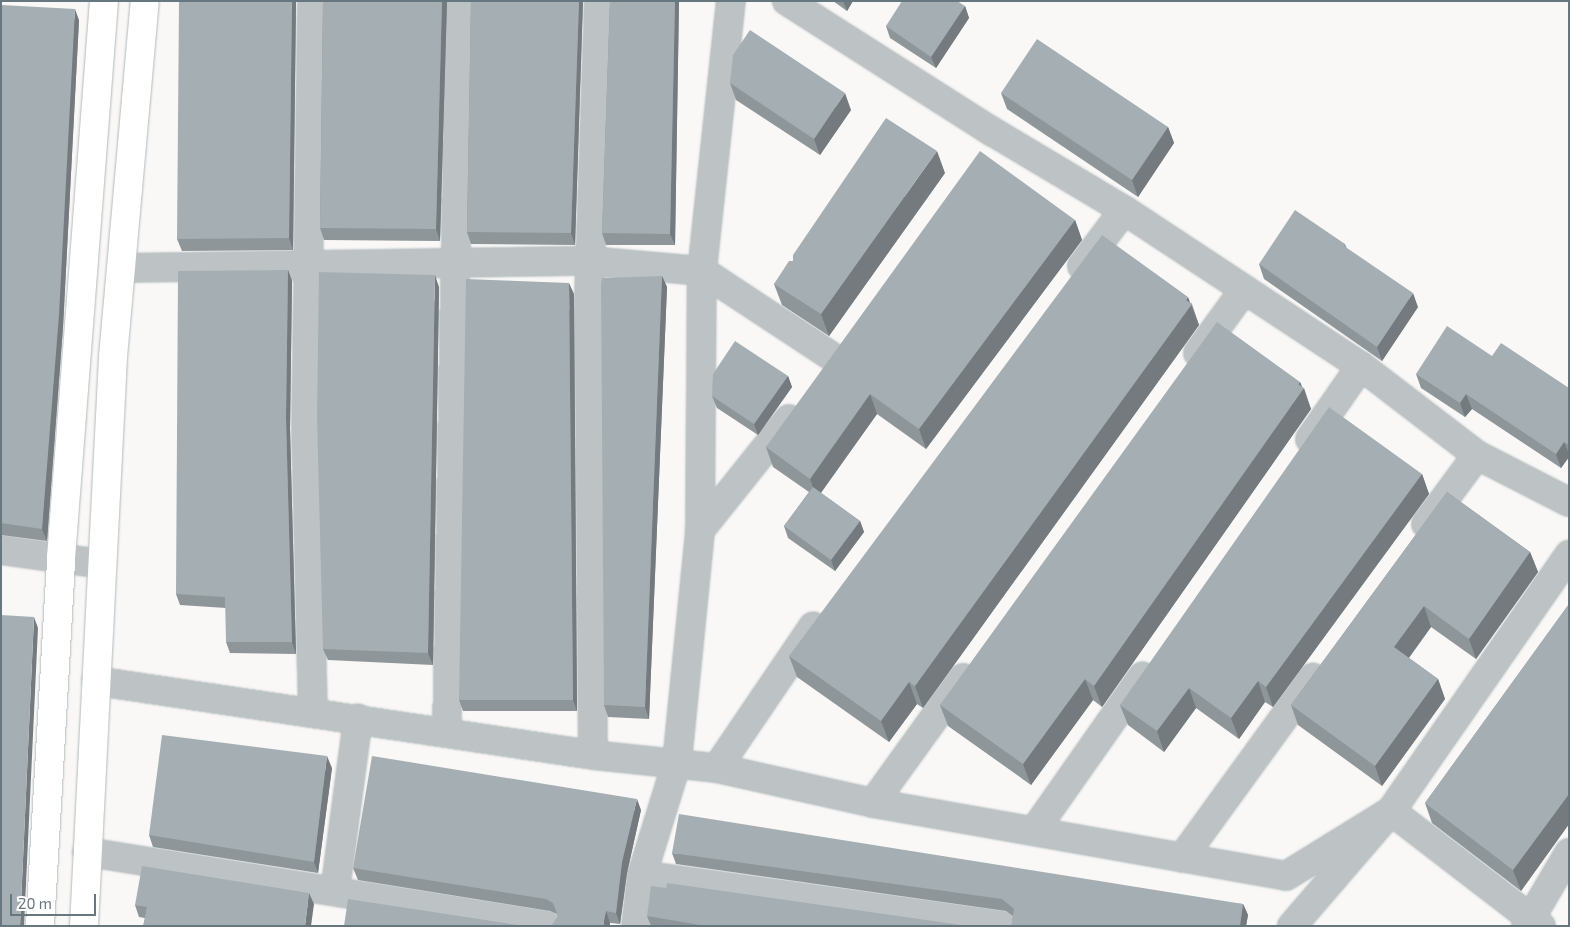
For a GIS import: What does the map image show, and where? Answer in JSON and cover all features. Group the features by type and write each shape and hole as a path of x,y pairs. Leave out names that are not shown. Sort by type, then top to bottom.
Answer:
{"main road":[{"path":"40,926 61,558 104,1"},
{"path":"84,926 102,564 121,268 145,1"}],"street":[{"path":"312,1 306,429 313,712"},
{"path":"447,732 460,1"},
{"path":"592,755 590,262 599,1"},
{"path":"636,926 642,876 677,762 700,530 702,271 731,1"},
{"path":"787,1 993,132 1124,210 1361,366 1477,455 1569,502"},
{"path":"976,157 993,132"},
{"path":"1065,289 1124,210"},
{"path":"121,268 590,262 702,271 834,358"},
{"path":"1186,370 1244,290"},
{"path":"700,530 767,449 851,334"},
{"path":"1298,456 1361,366"},
{"path":"1412,543 1477,455"},
{"path":"1,550 102,564"},
{"path":"1292,926 1391,811 1569,555"},
{"path":"717,768 787,662 829,606"},
{"path":"1034,831 1160,652"},
{"path":"1182,858 1329,656"},
{"path":"873,803 977,658"},
{"path":"96,681 592,755 677,762 717,768 873,803 1286,876 1391,811"},
{"path":"335,891 358,719"},
{"path":"1391,811 1532,924 1569,853"},
{"path":"87,852 547,926"},
{"path":"642,876 1004,926"}],"building":[{"path":"179,1 292,1 289,238 177,239"},
{"path":"323,1 442,1 436,229 320,228"},
{"path":"471,1 579,1 571,233 467,232"},
{"path":"610,1 675,1 670,234 602,233"},
{"path":"902,1 957,1 965,6 931,57 886,26"},
{"path":"1,5 75,9 59,315 42,529 1,523"},
{"path":"750,30 845,93 814,139 730,83 733,55"},
{"path":"1037,39 1168,127 1132,180 1001,93"},
{"path":"886,118 937,151 821,314 774,284 789,261 793,261 793,255"},
{"path":"980,151 1075,220 919,429 870,394 810,479 766,447"},
{"path":"1295,210 1413,293 1377,347 1259,264"},
{"path":"1102,235 1188,297 1186,300 1192,304 915,686 909,682 881,721 789,656"},
{"path":"288,270 286,418 292,642 226,642 225,597 176,594 178,271"},
{"path":"319,272 435,275 428,653 323,649 317,417"},
{"path":"662,276 645,707 604,705 601,284 602,278"},
{"path":"466,279 569,283 573,700 459,700"},
{"path":"1217,322 1300,382 1298,384 1304,388 1094,686 1085,679 1023,764 940,705"},
{"path":"1447,326 1492,356 1501,343 1569,388 1569,445 1564,442 1556,454 1466,394 1460,403 1416,374"},
{"path":"735,341 788,376 754,424 712,396 713,374"},
{"path":"1329,407 1422,474 1266,687 1258,681 1231,718 1189,688 1157,731 1120,705"},
{"path":"813,487 860,521 831,560 784,526"},
{"path":"1447,492 1530,552 1469,639 1424,606 1394,647 1438,679 1375,766 1291,705"},
{"path":"1569,604 1569,794 1513,870 1425,803"},
{"path":"1,615 34,617 20,926 1,926"},
{"path":"162,735 327,756 314,862 149,835"},
{"path":"372,756 637,799 622,862 616,913 606,911 603,926 551,926 558,916 553,903 546,899 353,868"},
{"path":"679,814 1243,904 1240,926 1008,926 1012,924 1014,909 1002,899 672,853"},
{"path":"142,866 309,893 305,926 143,926 147,907 135,905"},
{"path":"667,883 968,926 706,926 647,916 651,886 666,888"},
{"path":"348,899 525,926 344,926"}]}
